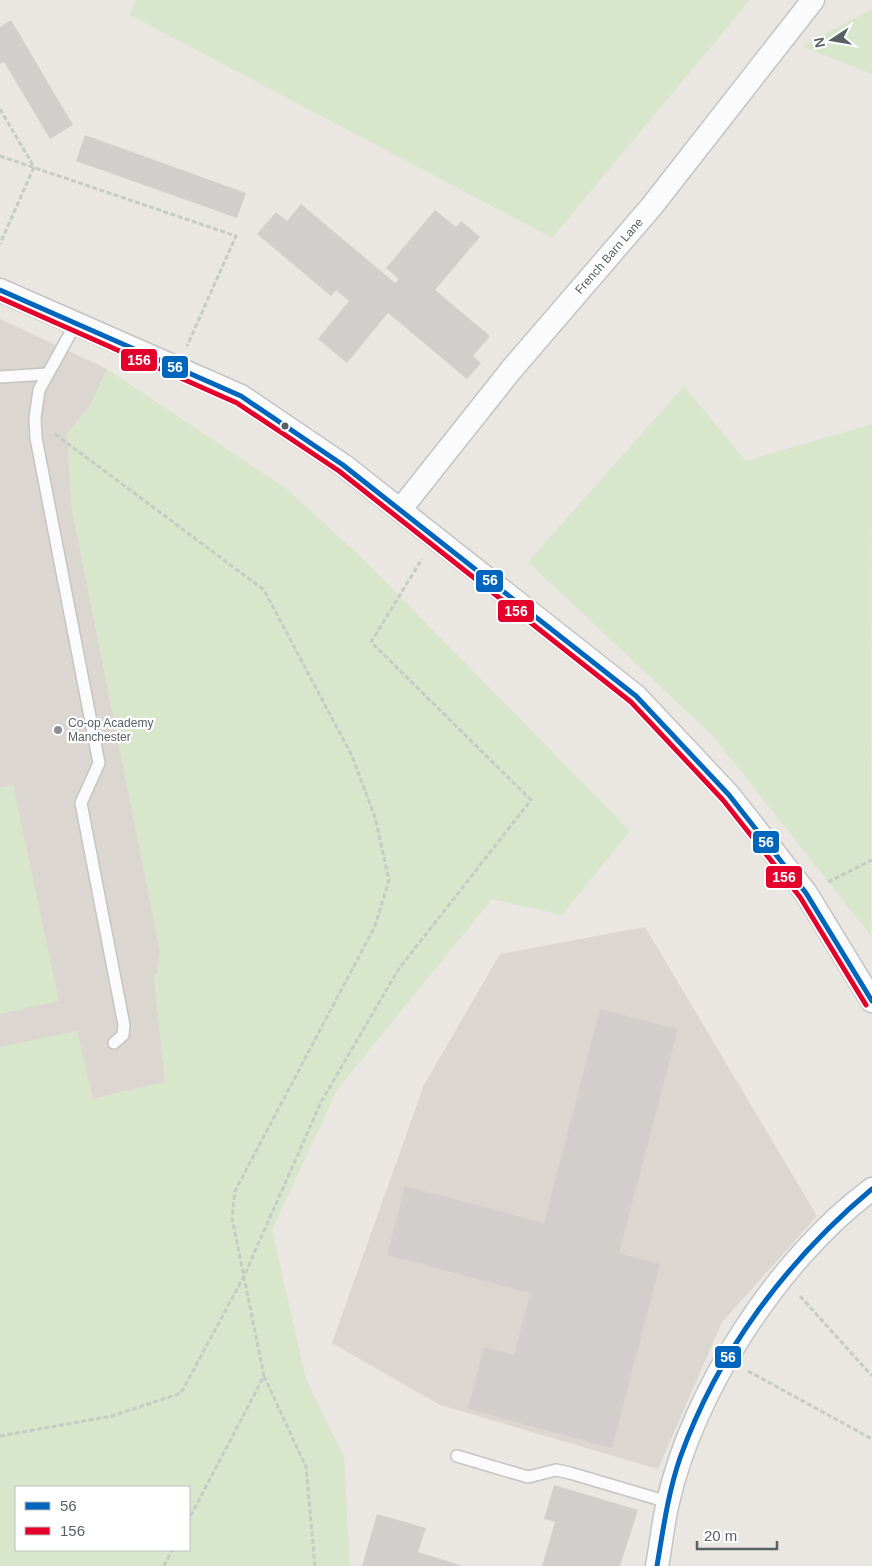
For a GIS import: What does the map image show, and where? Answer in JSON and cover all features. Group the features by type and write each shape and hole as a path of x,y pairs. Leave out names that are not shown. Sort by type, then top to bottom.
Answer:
{"street":[{"name":"French Barn Lane","path":"400,510 511,370 652,206 813,0"},
{"path":"0,290 241,396 343,465 636,696 729,795 806,893 872,1001"},
{"path":"658,1566 668,1502 679,1464 700,1409 726,1359 740,1335 783,1277 848,1207 872,1189"}],"lane":[{"path":"76,323 39,390 34,418 99,764 81,803 124,1025 123,1035 114,1043"},
{"path":"0,377 47,374"},
{"path":"457,1456 528,1476 556,1470 570,1473 668,1502"}],"path":[{"path":"0,109 34,167"},
{"path":"0,156 236,236 177,368"},
{"path":"0,244 34,167"},
{"path":"34,418 264,590 352,756 375,818 389,880 376,926 235,1191 232,1218 264,1376 306,1467 315,1566"},
{"path":"0,1436 112,1416 181,1393 244,1276 321,1102 398,970 531,800 371,642 435,537"},
{"path":"806,893 872,860"},
{"path":"783,1277 872,1376"},
{"path":"726,1359 872,1440"},
{"path":"190,1517 264,1376"},
{"path":"164,1566 172,1551"}],"shaded area":[{"name":"Co-op Academy Manchester","path":"0,319 107,369 91,404 67,434 72,509 160,951 158,973 154,976 165,1082 93,1099 0,1397"},
{"path":"645,927 817,1216 722,1322 658,1469 440,1405 332,1343 424,1085 500,954"}],"green space":[{"path":"136,0 750,0 552,238 130,15"},
{"path":"872,9 872,74 802,46"},
{"path":"107,369 288,490 362,558 630,831 562,915 492,899 337,1090 272,1230 306,1379 344,1456 350,1566 0,1566 0,1047 77,1031 93,1099 165,1082 154,976 158,972 160,951 72,509 67,434 91,404"},
{"path":"684,386 746,461 872,424 871,936 713,736 528,562"},
{"path":"13,785 59,1001 0,1014 0,788"}],"building":[{"path":"11,20 73,125 50,139 4,62 0,64 0,27"},
{"path":"85,135 246,193 237,218 76,161"},
{"path":"301,204 395,283 399,279 386,268 435,210 456,227 461,221 480,237 435,290 490,336 473,356 481,363 467,379 388,313 347,363 318,339 349,301 336,290 331,296 257,234 276,212 287,221"},
{"path":"600,1009 678,1029 619,1253 660,1264 612,1448 468,1409 484,1347 514,1355 530,1293 387,1255 405,1186 544,1223"},
{"path":"554,1485 638,1510 620,1566 542,1566 555,1522 544,1519"},
{"path":"377,1514 426,1528 418,1552 463,1566 362,1566"}],"transit line":[{"name":"56","path":"0,290 241,396 343,465 636,696 729,795 806,893 872,1001"},
{"name":"156","path":"0,298 237,403 339,471 631,702 723,800 800,897 866,1005"},
{"name":"56","path":"657,1566 666,1512 680,1458 714,1381 735,1345 783,1278 811,1246 872,1189"}],"place":[{"name":"Co-op Academy Manchester","path":"58,730"}]}
